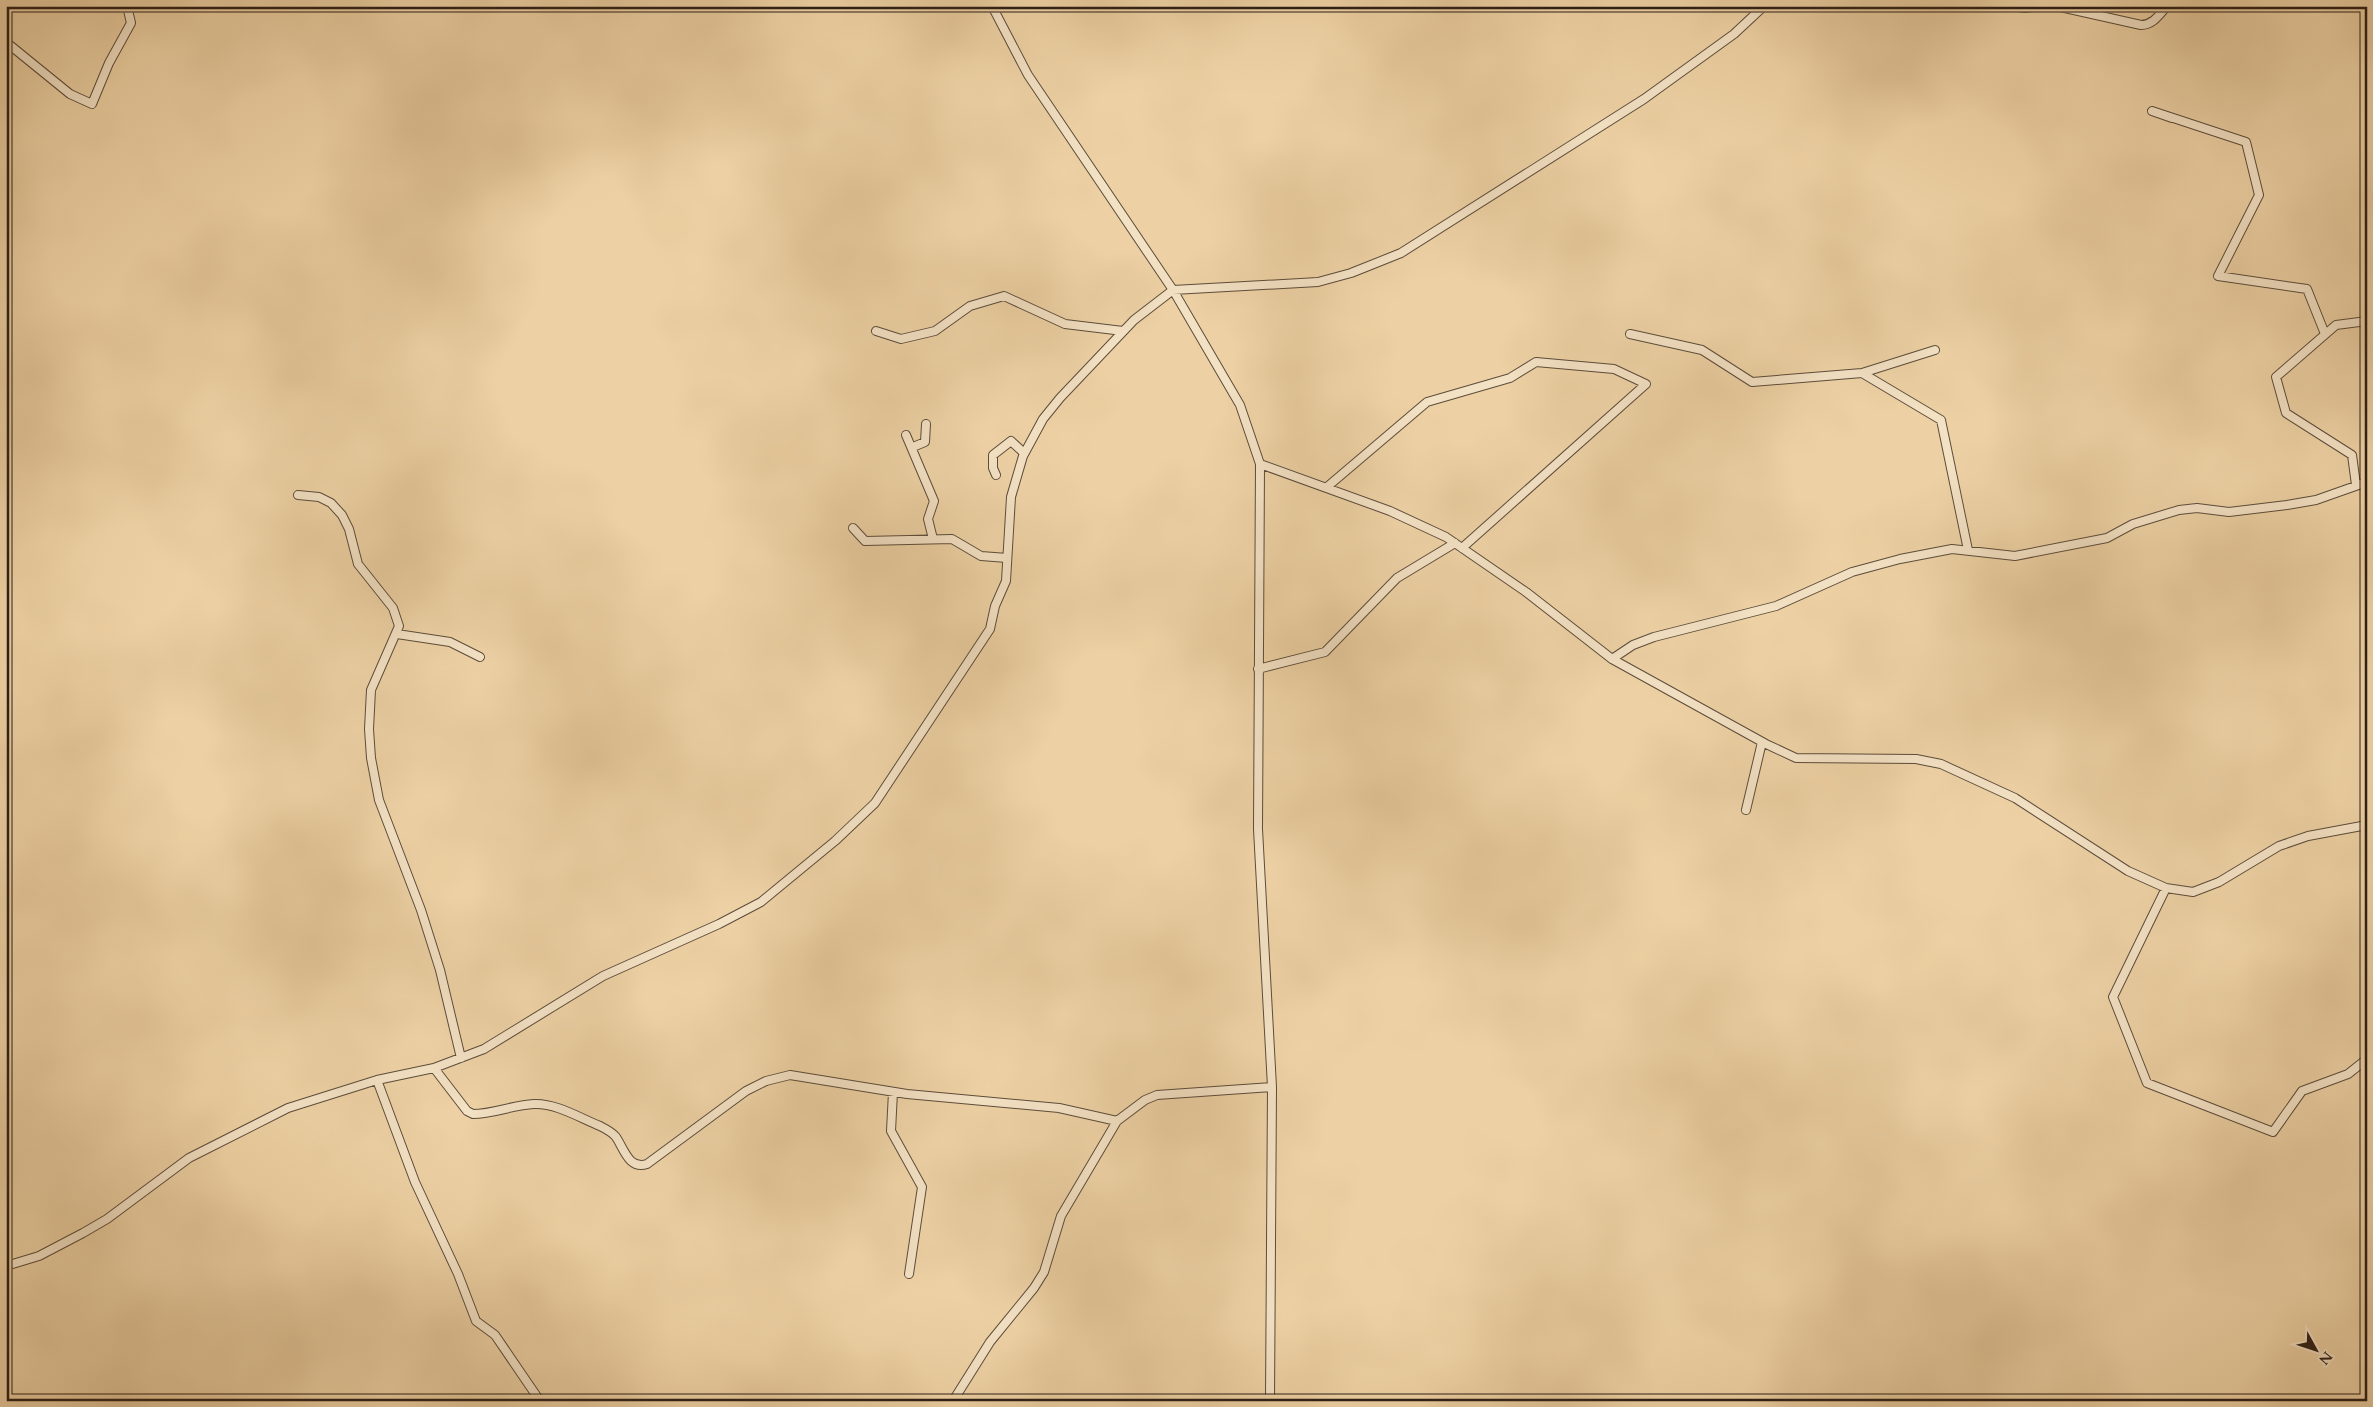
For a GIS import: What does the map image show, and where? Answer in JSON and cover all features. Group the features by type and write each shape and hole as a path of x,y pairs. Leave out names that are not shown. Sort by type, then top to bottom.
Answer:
{"street":[{"path":"6,42 70,94 92,104 109,63 132,23 127,6"},
{"path":"992,6 1028,75 1173,290 1240,405 1260,464 1258,829 1272,1087 1270,1401"},
{"path":"6,1266 39,1256 83,1233 107,1219 189,1158 271,1116 288,1108 377,1080 434,1068 484,1048 603,976 718,924 761,902 835,841 875,803 990,629 995,606 1006,581 1011,497 1024,453 1043,419 1134,320 1173,290 1318,282 1351,273 1401,253 1644,99 1734,34 1764,6"},
{"path":"2012,6 2025,8 2045,6"},
{"path":"2056,6 2141,25 2147,25 2155,20 2166,6"},
{"path":"2172,118 2152,111 2246,142 2259,195 2218,276 2307,289 2325,334"},
{"path":"876,331 901,339 936,331 970,306 1004,296 1065,324 1123,331"},
{"path":"2356,485 2352,456 2286,413 2276,377 2336,325 2367,321"},
{"path":"1630,334 1702,350 1752,382 1862,373 1934,350"},
{"path":"1327,487 1427,402 1510,378 1536,362 1614,369 1646,384 1462,548"},
{"path":"1862,373 1941,420 1968,550"},
{"path":"912,447 924,442 926,424"},
{"path":"906,435 934,501 928,519 933,539"},
{"path":"996,475 993,468 993,455 1011,441 1024,453"},
{"path":"1260,464 1390,510 1455,543 1526,592 1612,659 1762,742 1796,758 1916,759 1941,764 2015,798 2128,871 2166,888 2193,892 2219,882 2279,846 2308,836 2367,825"},
{"path":"1612,659 1633,645 1654,637 1776,606 1852,572 1900,559 1952,550 2016,556 2107,538 2133,524 2179,510 2197,508 2229,512 2287,505 2316,500 2367,482"},
{"path":"298,495 319,497 331,503 342,515 349,529 358,564 392,608 399,626 398,634 371,690 369,728 371,758 379,800 421,910 440,970 461,1058"},
{"path":"853,528 865,541 952,539 981,556 1007,558"},
{"path":"1258,669 1325,652 1396,578 1455,543"},
{"path":"398,634 450,642 480,657"},
{"path":"1746,810 1762,742"},
{"path":"2166,888 2113,997 2147,1083 2273,1132 2302,1092 2348,1074 2367,1059"},
{"path":"434,1068 467,1111 473,1114 536,1104 560,1109 606,1129 616,1136 624,1153 636,1165 641,1166 687,1136 746,1091 766,1081 790,1075 893,1092 1059,1108 1117,1121"},
{"path":"377,1080 416,1182 458,1274 476,1321 495,1335 540,1401"},
{"path":"953,1401 990,1342 1034,1288 1044,1272 1061,1216 1117,1121 1145,1100 1157,1095 1272,1087"},
{"path":"893,1092 890,1131 922,1186 909,1274"}]}
